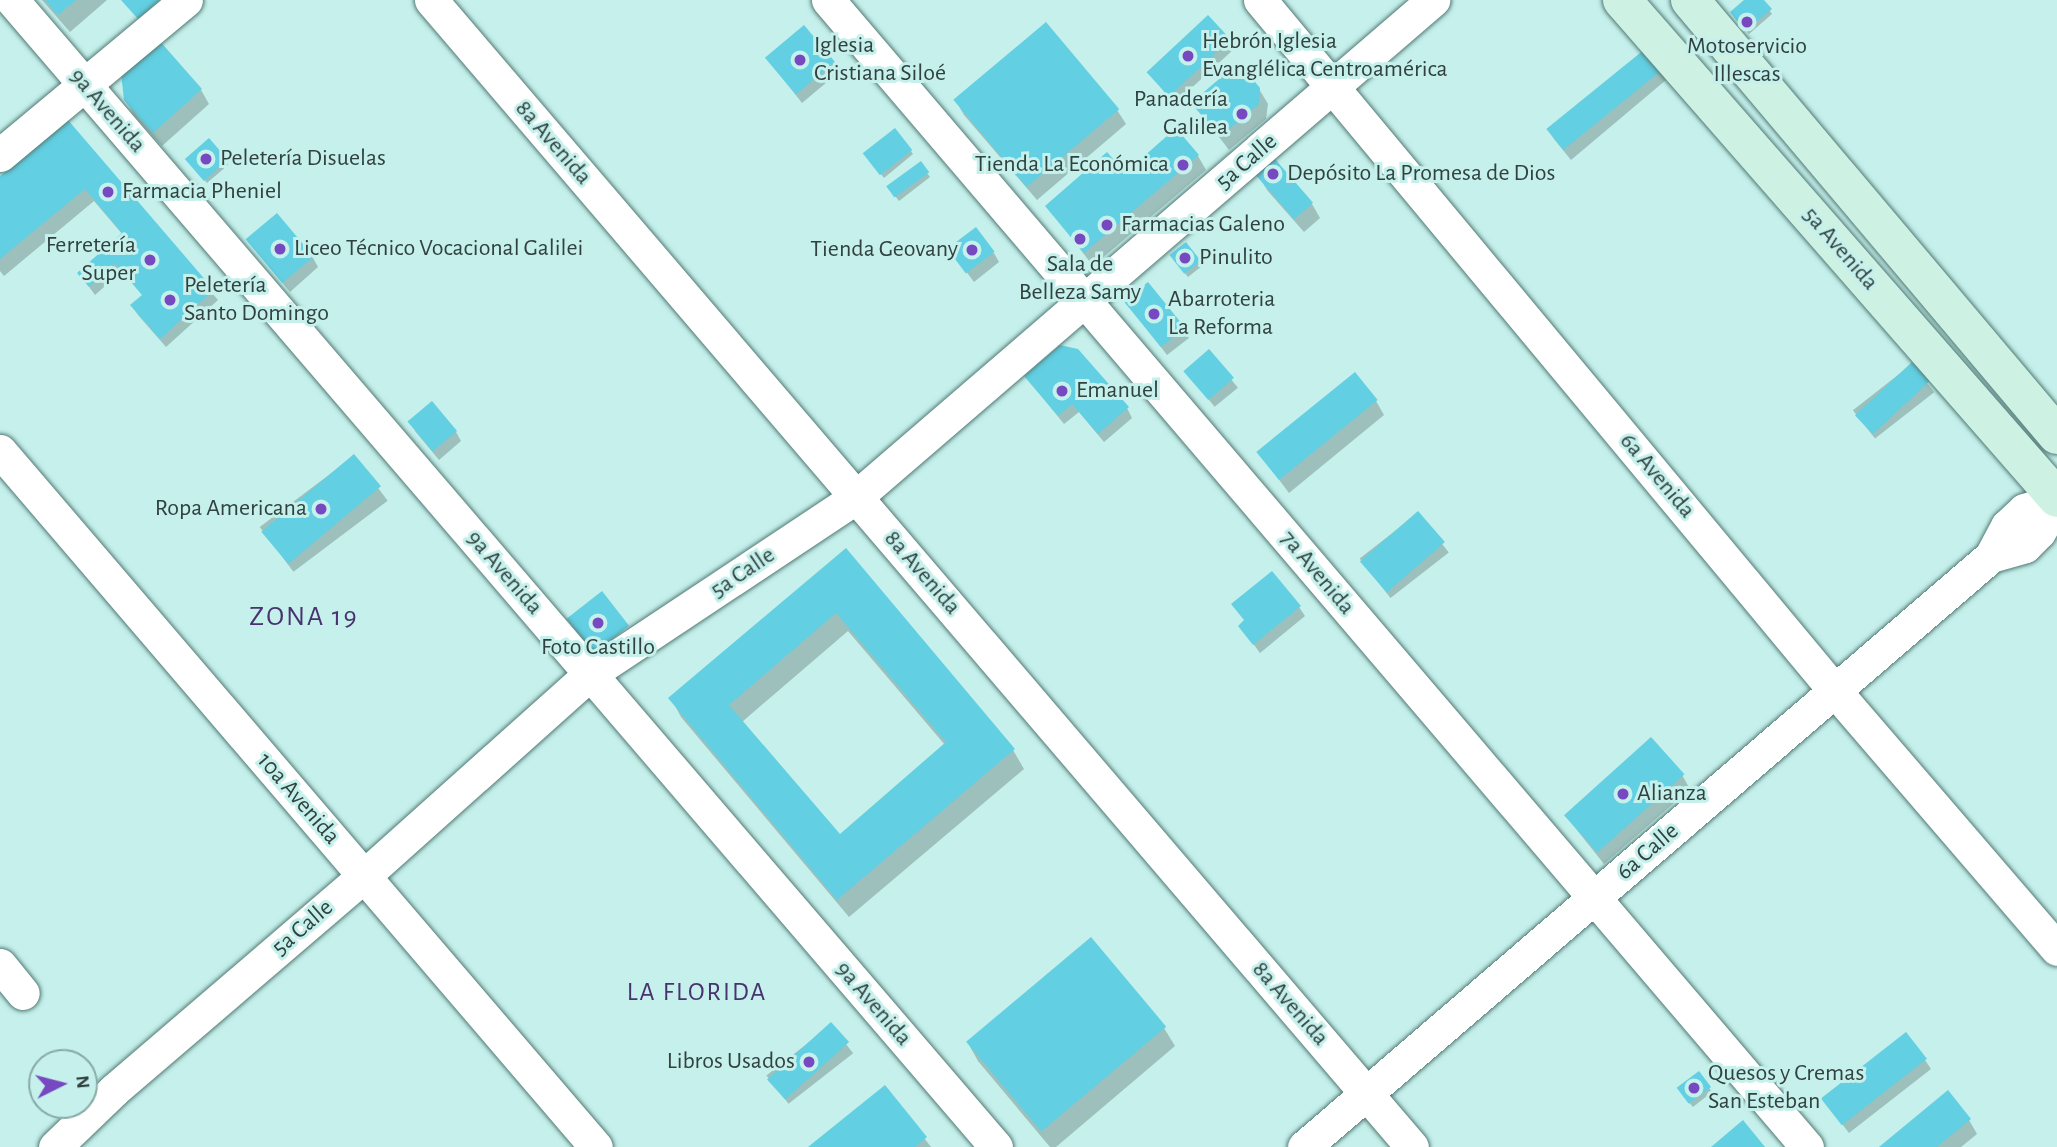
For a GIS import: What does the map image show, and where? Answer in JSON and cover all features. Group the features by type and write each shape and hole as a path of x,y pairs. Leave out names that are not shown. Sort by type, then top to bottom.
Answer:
{"main road":[{"name":"5a Avenida","path":"1622,0 2057,500"},
{"name":"5a Avenida","path":"1690,0 2057,435"}],"street":[{"name":"9a Avenida","path":"12,0 996,1147"},
{"path":"0,155 186,0"},
{"name":"8a Avenida","path":"431,0 1412,1147"},
{"name":"7a Avenida","path":"828,0 1807,1147"},
{"name":"6a Avenida","path":"1260,0 1835,691 2057,949"},
{"name":"5a Calle","path":"55,1147 114,1090 364,876 590,674 856,497 1433,0"},
{"name":"10a Avenida","path":"0,451 596,1147"},
{"name":"6a Calle","path":"1304,1147 1991,556 2007,526 2024,510 2057,500"},
{"path":"0,965 23,993"}],"building":[{"path":"45,0 76,0 58,15"},
{"path":"121,0 160,0 138,19"},
{"name":"Motoservicio Illescas","path":"1744,0 1764,0 1772,9 1745,31 1730,12"},
{"name":"Hebrón Iglesia Evanglélica Centroamérica","path":"1208,15 1231,39 1169,96 1147,72"},
{"path":"1046,22 1119,109 1027,187 953,100"},
{"name":"Iglesia Cristiana Siloé","path":"804,25 835,62 796,95 765,58"},
{"path":"158,39 202,89 153,133 124,100 121,73"},
{"path":"1645,49 1662,70 1563,150 1546,129"},
{"path":"1239,62 1260,88 1259,104 1220,137 1191,103"},
{"path":"68,120 214,290 160,339 130,305 142,295 115,263 89,287 77,273 122,233 85,189 0,259 0,176"},
{"path":"895,128 912,150 880,175 863,153"},
{"path":"1176,128 1199,155 1084,253 1045,206 1107,152 1125,173"},
{"name":"Peletería Disuelas","path":"209,138 228,160 204,181 185,159"},
{"path":"1275,159 1313,203 1294,219 1256,175"},
{"path":"921,161 929,172 894,198 886,186"},
{"name":"Liceo Técnico Vocacional Galilei","path":"277,213 314,257 282,283 246,239"},
{"name":"Tienda Geovany","path":"976,227 995,252 966,273 947,249"},
{"name":"Pinulito","path":"1186,242 1201,261 1184,274 1169,255"},
{"name":"Abarroteria La Reforma","path":"1148,282 1185,328 1161,347 1124,302"},
{"name":"Emanuel","path":"1060,345 1078,349 1129,407 1098,434 1072,404 1058,416 1024,376"},
{"path":"1209,349 1234,378 1208,400 1183,371"},
{"path":"1912,362 1930,381 1873,434 1855,415"},
{"path":"1355,372 1378,400 1279,480 1256,452"},
{"path":"432,401 457,431 433,451 407,422"},
{"name":"Ropa Americana","path":"354,454 381,486 288,564 261,532"},
{"path":"1418,511 1445,542 1387,592 1360,562"},
{"path":"846,548 1015,749 837,900 668,698","holes":["836,613 946,742 840,834 729,705"]},
{"path":"1272,571 1301,606 1253,645 1238,626 1244,620 1231,604"},
{"name":"Foto Castillo","path":"602,591 629,626 594,653 567,619"},
{"name":"Alianza","path":"1651,737 1684,774 1598,852 1564,815"},
{"path":"1091,937 1166,1027 1041,1131 966,1042"},
{"name":"Libros Usados","path":"831,1022 849,1042 785,1100 767,1080"},
{"path":"1906,1032 1927,1059 1842,1125 1821,1098"},
{"name":"Quesos y Cremas San Esteban","path":"1699,1071 1711,1087 1689,1104 1677,1088"},
{"path":"885,1085 927,1137 915,1147 808,1147"},
{"path":"1948,1090 1971,1119 1937,1147 1879,1147"},
{"path":"1743,1120 1765,1147 1711,1147"}],"place":[{"name":"Motoservicio Illescas","path":"1747,22"},
{"name":"Hebrón Iglesia Evanglélica Centroamérica","path":"1188,56"},
{"name":"Iglesia Cristiana Siloé","path":"800,60"},
{"name":"Panadería Galilea","path":"1242,114"},
{"name":"Peletería Disuelas","path":"206,159"},
{"name":"Tienda La Económica","path":"1183,165"},
{"name":"Depósito La Promesa de Dios","path":"1273,174"},
{"name":"Farmacia Pheniel","path":"108,192"},
{"name":"Farmacias Galeno","path":"1107,225"},
{"name":"Sala de Belleza Samy","path":"1080,239"},
{"name":"Liceo Técnico Vocacional Galilei","path":"280,249"},
{"name":"Tienda Geovany","path":"972,250"},
{"name":"Pinulito","path":"1185,258"},
{"name":"Ferretería Super","path":"150,260"},
{"name":"Peletería Santo Domingo","path":"170,300"},
{"name":"Abarroteria La Reforma","path":"1154,314"},
{"name":"Emanuel","path":"1062,391"},
{"name":"Ropa Americana","path":"321,509"},
{"name":"Foto Castillo","path":"598,623"},
{"name":"Alianza","path":"1623,794"},
{"name":"Libros Usados","path":"809,1062"},
{"name":"Quesos y Cremas San Esteban","path":"1694,1088"}],"district":[{"name":"ZONA 19","path":"304,617"},
{"name":"LA FLORIDA","path":"697,993"}]}
